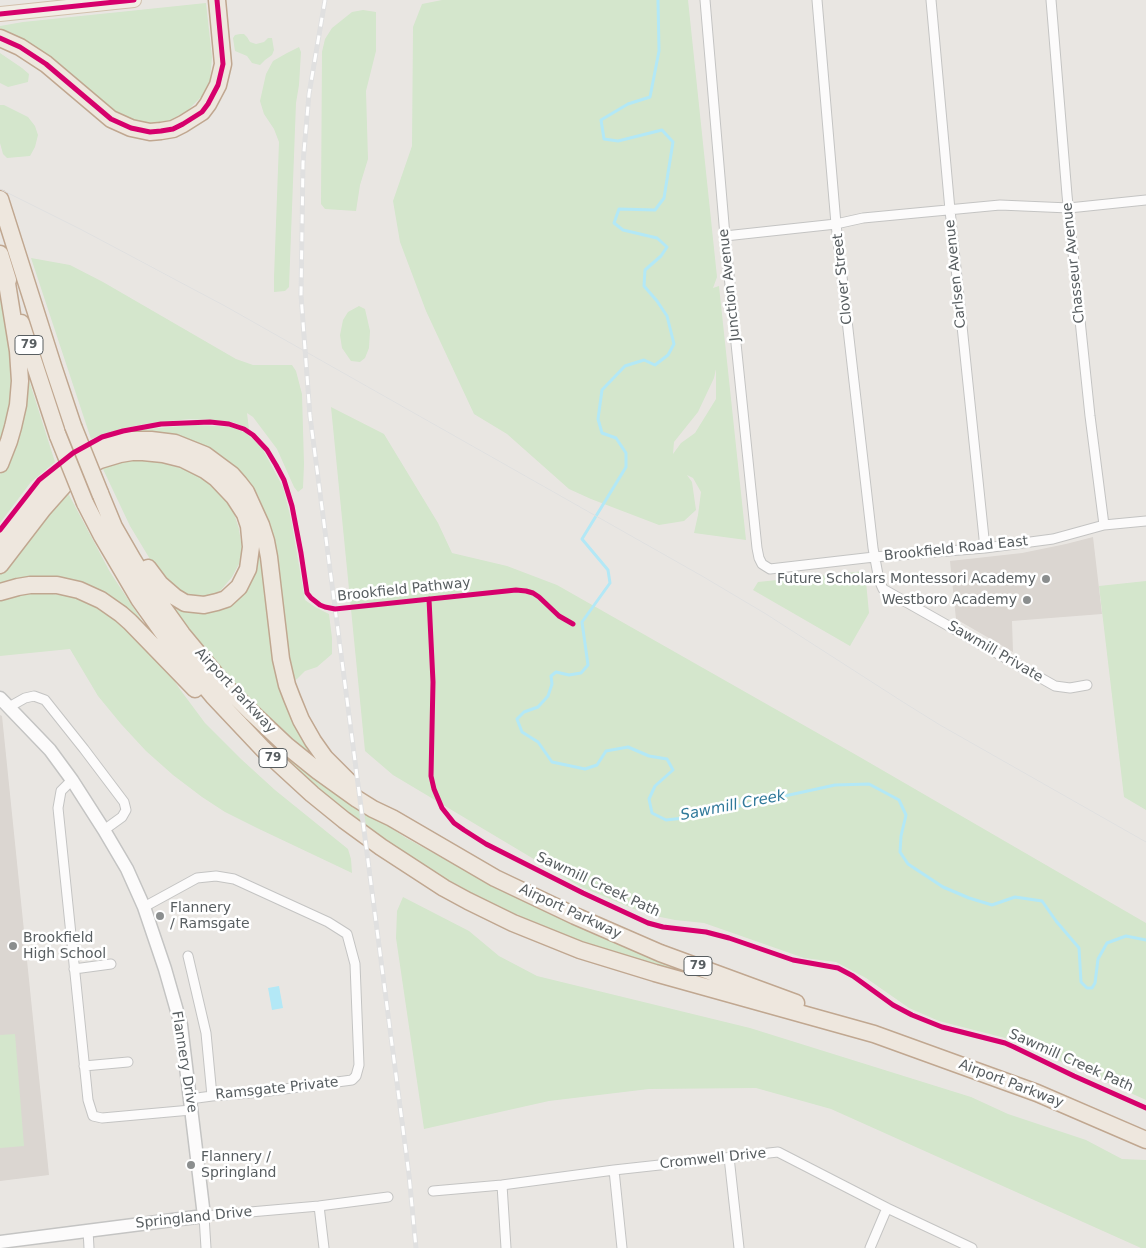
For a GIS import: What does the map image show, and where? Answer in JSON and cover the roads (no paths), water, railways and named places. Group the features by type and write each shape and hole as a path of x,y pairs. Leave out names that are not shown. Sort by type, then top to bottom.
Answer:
{"highway":[{"path":"0,38 20,47 46,64 111,119 130,128 150,132 162,131 173,129 202,112 218,85 223,64 217,0"},
{"name":"Airport Parkway","path":"0,199 73,426 122,542 157,599 182,634 226,687 269,729 318,770 373,809 392,818 495,878 575,916 660,952 874,1034 1037,1093 1146,1140"},
{"name":"Airport Parkway","path":"0,254 58,436 85,503 102,536 136,594 179,655 213,696 302,786 344,820 422,875 468,901 537,934 612,961 874,1034"},
{"path":"0,464 13,427 18,405 20,380 18,351 5,271"},
{"path":"0,545 42,492 61,472 77,459 95,449 123,441 151,440 186,446 205,456 240,483 261,525 269,557 284,672 301,720 313,742 337,771 392,818"},
{"path":"0,565 44,508 72,478 100,460 132,452 154,452 184,459 205,470 225,486 240,505 245,514 251,547 248,569 239,587 226,598 204,605 185,603 174,597 149,570 100,493"},
{"path":"0,592 30,585 57,586 79,590 112,607 130,622 214,710 252,746 302,786"}],"main road":[{"path":"0,14 134,0"}],"street":[{"name":"Junction Avenue","path":"705,0 725,236 759,558 765,566"},
{"name":"Clover Street","path":"817,0 836,224 874,557"},
{"name":"Carlsen Avenue","path":"931,0 950,210 985,548"},
{"name":"Chasseur Avenue","path":"1051,0 1069,208 1090,416 1104,525"},
{"path":"725,236 836,224 863,218 1000,205 1069,208 1146,200"},
{"name":"Brookfield Road East","path":"765,566 770,569 874,557 985,548 1053,539 1104,525 1146,521"},
{"name":"Sawmill Private","path":"874,557 883,589 1055,686 1070,688 1087,685"},
{"name":"Flannery Drive","path":"4,702 34,696 45,700 84,749 124,802 126,810 122,816 104,830"},
{"name":"Flannery Drive","path":"4,702 50,750 72,780 127,869 144,907 165,969 181,1026 204,1216 206,1248"},
{"path":"72,780 61,791 58,808 84,1066 128,1062"},
{"name":"Ramsgate Private","path":"84,1066 88,1100 93,1116 102,1118 191,1104 212,1096 342,1082 352,1080 356,1076 359,1064 355,964 347,934 328,922 234,879 216,876 196,878 144,907"},
{"name":"Flannery Drive","path":"188,956 206,1033 212,1096"},
{"path":"74,969 112,964"},
{"name":"Cromwell Drive","path":"433,1191 502,1185 614,1170 778,1152 972,1248"},
{"path":"729,1157 739,1248"},
{"path":"614,1170 622,1248"},
{"path":"502,1185 506,1248"},
{"name":"Springland Drive","path":"0,1242 204,1216 319,1206 388,1197"},
{"path":"319,1206 324,1248"},
{"path":"870,1248 888,1208"},
{"path":"88,1230 89,1248"}],"water":[{"path":"279,986 283,1008 272,1010 268,988"}],"waterway":[{"name":"Sawmill Creek","path":"658,0 659,51 650,97 628,104 601,120 604,139 618,141 662,130 673,142 664,198 655,210 619,209 614,223 623,230 657,238 667,247 661,256 645,270 644,286 667,316 674,344 668,355 655,365 644,360 625,366 602,390 598,419 602,433 616,438 626,453 626,467 582,539 608,570 610,583 582,622 588,665 581,673 569,675 556,672 551,676 552,684 548,696 538,707 524,712 517,719 522,732 538,742 552,762 585,769 597,765 606,751 628,747 649,756 667,759 673,770 655,786 649,799 652,813 666,820 684,818 835,785 869,784 899,800 906,815 901,836 900,852 908,864 943,887 992,905 1015,897 1042,901 1079,948 1081,982 1087,988 1092,988 1095,983 1098,959 1107,943 1126,936 1146,940"}],"tram line":[{"path":"0,189 225,306 702,576 766,614 940,725 1146,842"}],"railway":[{"path":"325,0 309,94 303,163 301,295 310,416 409,1175 416,1248"}],"place":[{"name":"Future Scholars Montessori Academy","path":"1046,579"},
{"name":"Westboro Academy","path":"1027,600"},
{"name":"Flannery / Ramsgate","path":"160,916"},
{"name":"Brookfield High School","path":"13,946"},
{"name":"Flannery / Springland","path":"191,1165"}]}
